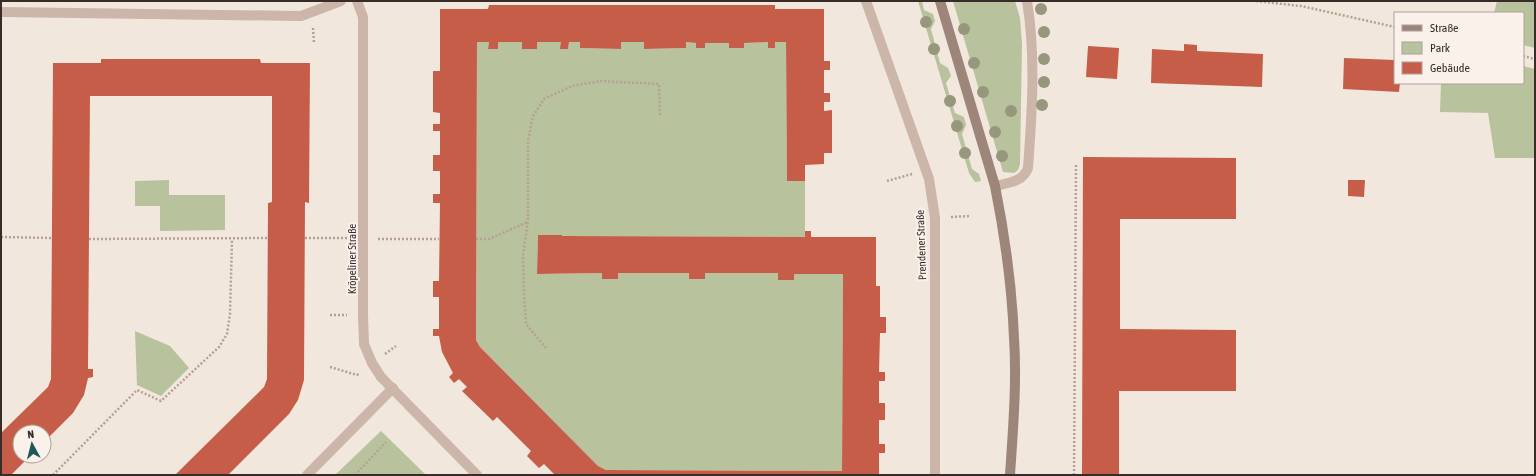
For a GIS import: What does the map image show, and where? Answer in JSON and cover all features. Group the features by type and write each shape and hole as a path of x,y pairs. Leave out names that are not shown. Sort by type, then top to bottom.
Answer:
{"main road":[{"path":"940,1 995,186 1007,259 1014,338 1014,418 1010,475"}],"street":[{"path":"1,12 301,16 341,1"},
{"name":"Kröpeliner Straße","path":"357,1 363,17 364,344 372,363 381,377 477,475"},
{"name":"Prendener Straße","path":"866,1 929,179 934,218 935,475"},
{"path":"995,186 1022,178 1028,168 1031,121 1032,37 1027,1"},
{"path":"307,475 393,388"}],"path":[{"path":"1256,1 1301,6 1394,27"},
{"path":"1524,56 1535,59"},
{"path":"546,348 526,324 524,297 523,255 528,221 528,142 533,116 544,99 572,86 600,81 658,84 660,115"},
{"path":"1074,475 1076,164"},
{"path":"887,181 926,171"},
{"path":"476,239 489,239 528,221"},
{"path":"1,237 52,238"},
{"path":"89,239 268,238"},
{"path":"305,238 439,239"},
{"path":"53,475 137,390 161,401 219,347 227,334 230,314 232,239"},
{"path":"355,475 386,442"}],"green space":[{"path":"918,1 922,1 924,10 933,14 935,21 931,29 940,63 948,68 951,76 946,83 955,113 964,117 966,125 962,134 972,169 979,174 981,181 975,182 969,173"},
{"path":"953,1 1015,1 1020,18 1022,44 1020,164 1018,170 1014,173 1003,172"},
{"path":"1497,1 1535,1 1535,48 1524,45 1524,12 1494,12"},
{"path":"477,42 489,42 488,49 498,42 522,42 522,49 537,49 537,42 561,42 561,49 568,49 569,42 580,42 580,48 621,49 621,42 644,42 645,49 686,48 686,42 696,43 696,48 705,48 705,43 729,43 729,48 744,48 744,43 768,42 768,48 775,48 775,42 786,42 787,181 805,181 805,237 538,235 537,274 602,273 602,279 618,279 618,273 689,273 689,279 705,279 705,273 778,273 778,280 794,280 794,274 843,274 842,471 606,470 598,466 480,347 476,340"},
{"path":"1524,66 1535,69 1535,158 1495,158 1488,113 1440,112 1441,84 1524,84"},
{"path":"169,180 169,195 225,195 225,230 160,231 160,206 135,206 135,181"},
{"path":"135,331 170,346 189,368 161,396 137,385"},
{"path":"381,431 426,475 335,475"}],"building":[{"path":"489,5 775,5 775,9 824,9 824,61 830,61 830,70 824,70 824,93 830,93 830,102 824,102 824,111 832,110 832,153 824,153 824,164 805,165 805,181 787,181 786,42 775,42 775,48 768,48 768,42 744,43 744,48 729,48 729,43 705,43 705,48 696,48 696,43 686,42 686,48 644,49 644,42 621,42 621,49 580,48 580,42 569,42 568,49 560,49 561,42 537,42 537,49 522,49 522,42 498,42 498,49 488,49 489,42 477,42 476,340 480,347 598,466 606,470 842,471 843,274 794,274 794,280 778,280 778,273 705,273 705,279 689,279 689,273 618,273 618,279 602,279 602,273 537,274 538,235 805,237 805,231 811,231 811,237 876,237 876,286 880,286 880,317 886,317 886,333 880,333 879,372 885,372 885,381 879,381 879,403 885,403 885,420 879,420 879,444 885,444 885,453 879,453 879,475 555,475 544,464 539,468 527,456 531,451 497,417 493,421 462,391 467,387 459,379 454,383 449,377 453,373 442,352 439,336 433,336 433,329 439,329 439,297 433,297 433,281 439,281 440,203 433,203 433,194 440,194 440,171 433,171 433,155 440,155 440,131 433,131 433,124 440,124 440,113 433,112 433,71 440,71 440,9 488,9"},
{"path":"1184,44 1197,45 1197,51 1263,54 1262,87 1151,83 1152,49 1184,51"},
{"path":"1088,46 1119,48 1117,79 1086,77"},
{"path":"1344,58 1394,60 1394,84 1400,84 1399,92 1343,89"},
{"path":"101,59 260,59 261,63 310,63 309,203 305,202 304,380 298,400 289,414 228,475 175,475 264,387 267,379 268,203 272,202 272,96 90,96 88,369 93,369 93,377 88,378 84,395 73,413 52,434 52,424 12,424 12,464 22,464 11,475 1,475 1,433 48,387 51,379 53,63 101,63"},
{"path":"1083,157 1236,158 1236,219 1120,219 1120,329 1236,330 1236,391 1119,391 1119,475 1082,475"},
{"path":"1348,180 1365,180 1364,197 1348,196"}]}
